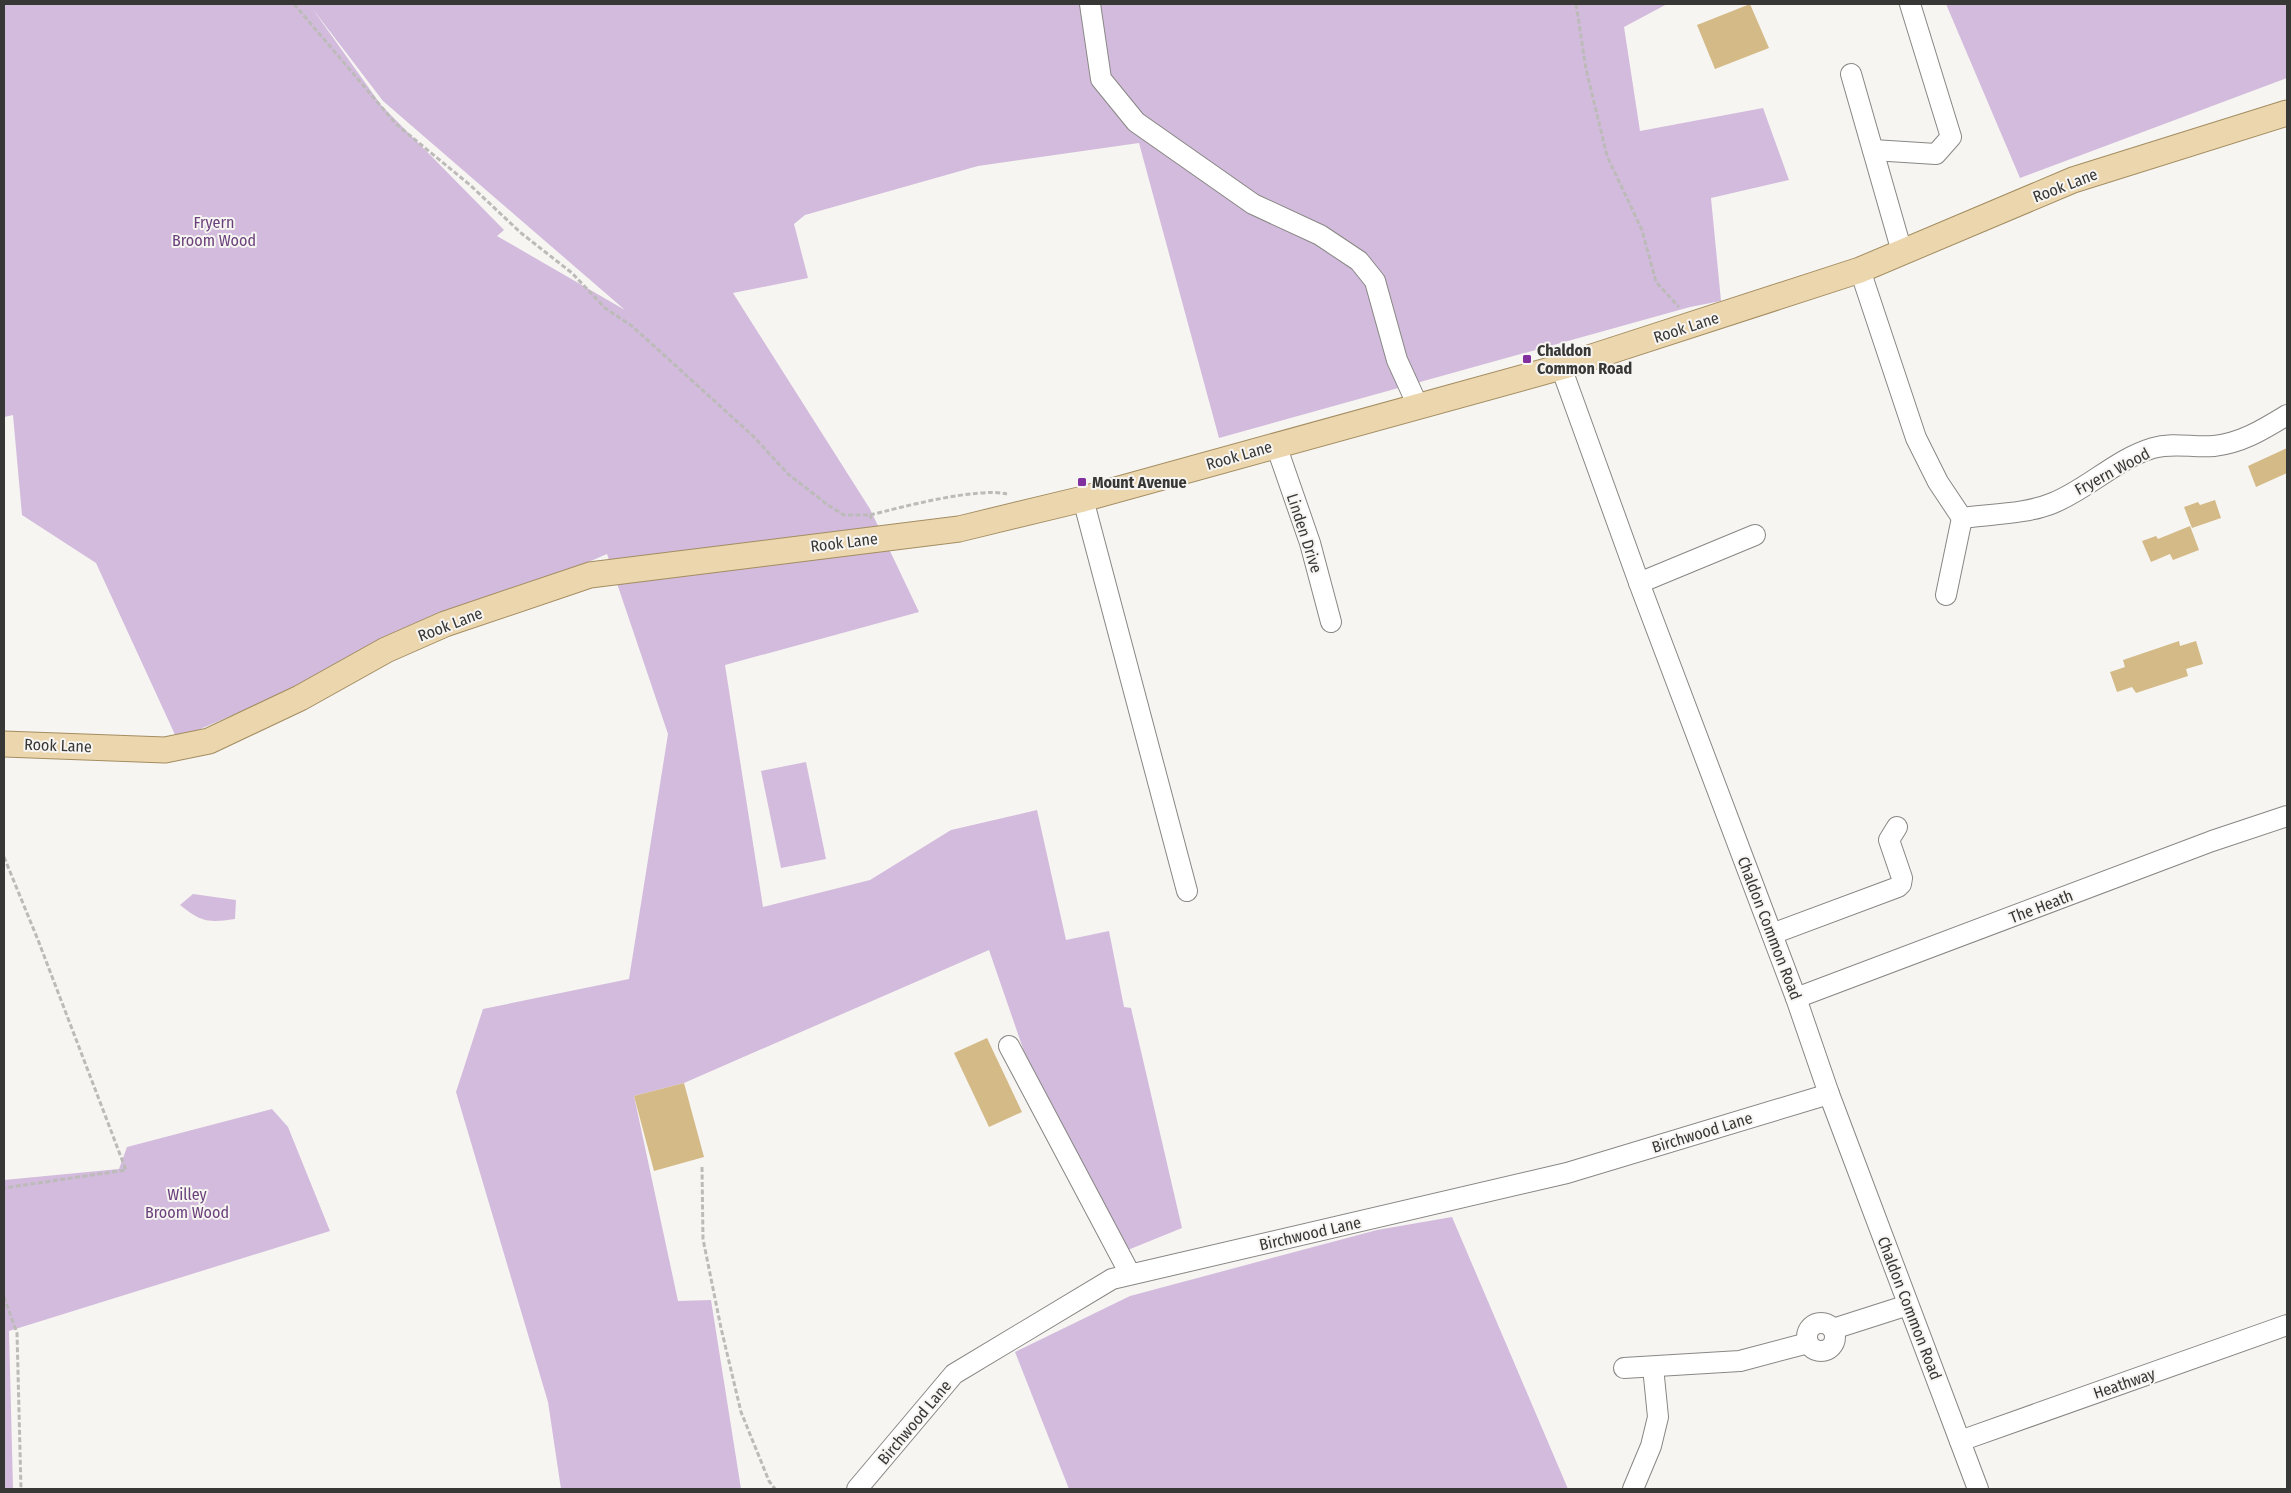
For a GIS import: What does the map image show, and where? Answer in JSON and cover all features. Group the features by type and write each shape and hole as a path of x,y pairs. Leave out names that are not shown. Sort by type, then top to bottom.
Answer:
{"main road":[{"name":"Rook Lane","path":"4,744 165,750 209,741 300,698 386,650 445,624 590,575 959,529 1083,499 1561,367 1860,270 2074,180 2287,113"}],"street":[{"path":"1090,4 1101,79 1136,122 1253,204 1320,235 1359,261 1375,281 1397,360 1418,406"},
{"path":"1872,150 1936,154 1951,137 1910,4"},
{"path":"1850,74 1902,252"},
{"path":"1860,270 1916,438 1938,482 1962,518 1946,594"},
{"name":"Chaldon Common Road","path":"1561,367 1796,998 1829,1094 1978,1489"},
{"name":"Fryern Wood","path":"1962,518 2037,508 2053,503 2124,460 2154,448 2183,445 2214,446 2246,439 2287,415"},
{"name":"Linden Drive","path":"1276,445 1310,543 1330,622"},
{"path":"1083,499 1187,891"},
{"path":"1640,583 1755,535"},
{"name":"The Heath","path":"1796,998 2203,844 2287,816"},
{"path":"1772,934 1898,887 1901,884 1902,878 1889,840 1898,827"},
{"path":"1009,1046 1130,1274"},
{"name":"Birchwood Lane","path":"858,1489 954,1374 1112,1279 1567,1173 1829,1094"},
{"path":"1624,1368 1740,1361 1808,1343 1807,1333 1815,1323 1828,1324 1833,1329 1908,1305"},
{"name":"Heathway","path":"1960,1441 2287,1325"},
{"path":"1633,1489 1651,1446 1658,1417 1653,1367"}],"path":[{"path":"294,4 396,124 470,185 521,233 572,273 606,308 632,326 753,436 788,474 828,505 844,515 870,515 940,499 997,492 1013,496 1027,512"},
{"path":"1576,4 1586,69 1607,156 1642,230 1656,282 1678,306 1685,327"},
{"path":"870,515 877,538"},
{"path":"4,857 42,949 126,1170 4,1188"},
{"path":"702,1167 703,1239 721,1328 741,1412 769,1481 775,1489"},
{"path":"4,1296 17,1333 21,1489"}],"green space":[{"name":"Fryern Broom Wood","path":"4,4 1667,4 1624,27 1640,131 1763,108 1789,180 1711,198 1721,301 1690,307 1219,438 1139,143 978,166 805,215 794,224 808,278 733,293 870,509 919,612 725,665 763,907 870,880 951,830 1037,810 1066,940 1109,931 1124,1007 1131,1008 1182,1228 1118,1254 1047,1118 989,950 684,1083 634,1096 678,1301 711,1300 741,1489 561,1489 548,1402 456,1092 483,1009 629,979 668,734 607,554 177,739 96,563 22,515 13,415 4,417","holes":["312,8 383,101 625,310 497,236 504,230 381,105"]},
{"path":"1946,4 2287,4 2287,78 2020,178"},
{"path":"806,762 826,859 781,868 761,771"},
{"path":"193,894 236,900 235,919 211,921 194,915 180,905"},
{"name":"Willey Broom Wood","path":"272,1109 288,1127 330,1231 9,1331 13,1489 4,1489 4,1180 119,1169 127,1147"},
{"path":"1452,1217 1568,1489 1069,1489 1015,1352 1130,1296 1377,1230"}],"building":[{"path":"1750,4 1769,48 1715,69 1697,25"},
{"path":"2287,448 2287,473 2256,487 2248,466"},
{"path":"2215,500 2221,518 2192,528 2184,507 2198,502 2200,505"},
{"path":"2190,526 2199,550 2173,560 2170,554 2151,562 2142,541 2156,536 2158,539"},
{"path":"2179,641 2180,646 2196,641 2203,664 2186,669 2188,676 2136,693 2132,687 2117,692 2110,672 2125,667 2123,660"},
{"path":"987,1038 1022,1112 989,1127 954,1053"},
{"path":"684,1083 704,1157 654,1171 634,1096"}],"place":[{"name":"Chaldon Common Road","path":"1527,359"},
{"name":"Mount Avenue","path":"1082,482"}]}
